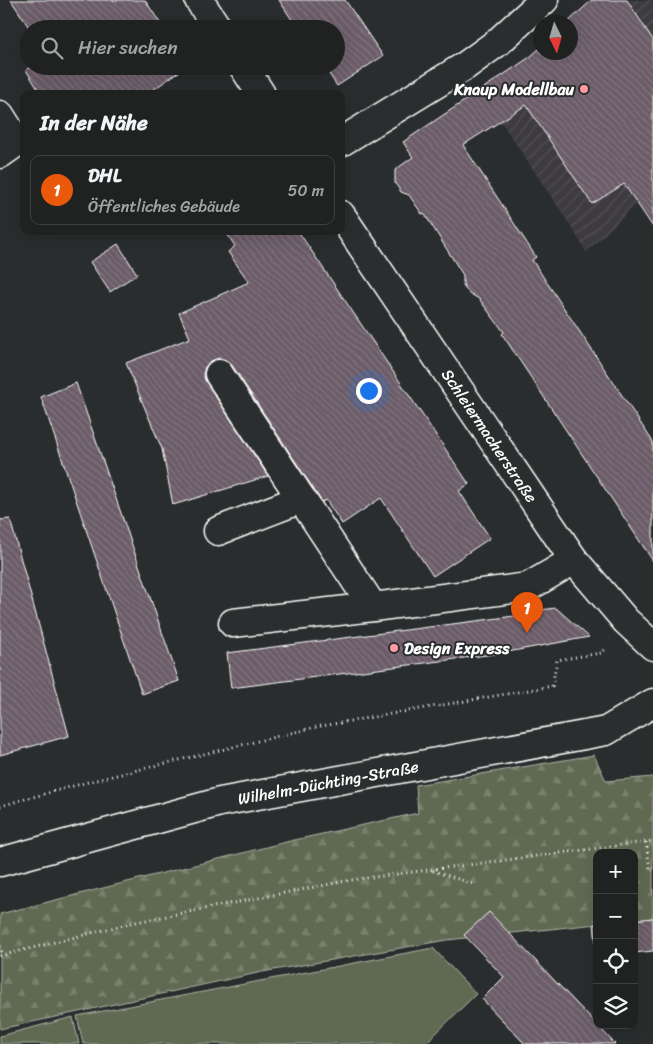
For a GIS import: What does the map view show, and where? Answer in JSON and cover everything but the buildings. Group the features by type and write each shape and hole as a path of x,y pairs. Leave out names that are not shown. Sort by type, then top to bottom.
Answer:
{"street":[{"path":"199,0 212,20"},
{"path":"345,140 465,66 498,42 544,0"},
{"path":"249,75 258,90"},
{"path":"0,115 17,142 0,154"},
{"name":"Schleiermacherstraße","path":"345,221 574,560 613,607 644,638"},
{"path":"219,374 373,607"},
{"path":"218,531 302,499"},
{"path":"233,622 373,607 528,587 574,560"},
{"name":"Wilhelm-Düchting-Straße","path":"0,862 220,802 606,730 653,703"}],"path":[{"path":"0,806 88,782 316,727 552,686 557,660 600,653 644,638"},
{"path":"0,946 1,955 130,923 351,880 653,841"},
{"path":"646,842 650,869 653,870"},
{"path":"430,870 474,884"}],"shaded area":[{"name":"Knaup Modellbau","path":"592,0 653,0 653,188 586,252 480,90 533,54 533,60 578,60 578,15 576,15"}],"green space":[{"path":"594,755 606,781 653,777 653,918 638,920 638,849 593,849 593,924 447,940 262,972 0,1029 0,914 290,841 418,813 416,785"},
{"path":"433,948 476,994 425,1044 83,1044 77,1016"},
{"path":"73,1017 79,1044 0,1044 0,1036"}],"place":[{"name":"Knaup Modellbau","path":"584,89"},
{"name":"DHL","path":"527,633"},
{"name":"Design Express","path":"394,648"}]}
